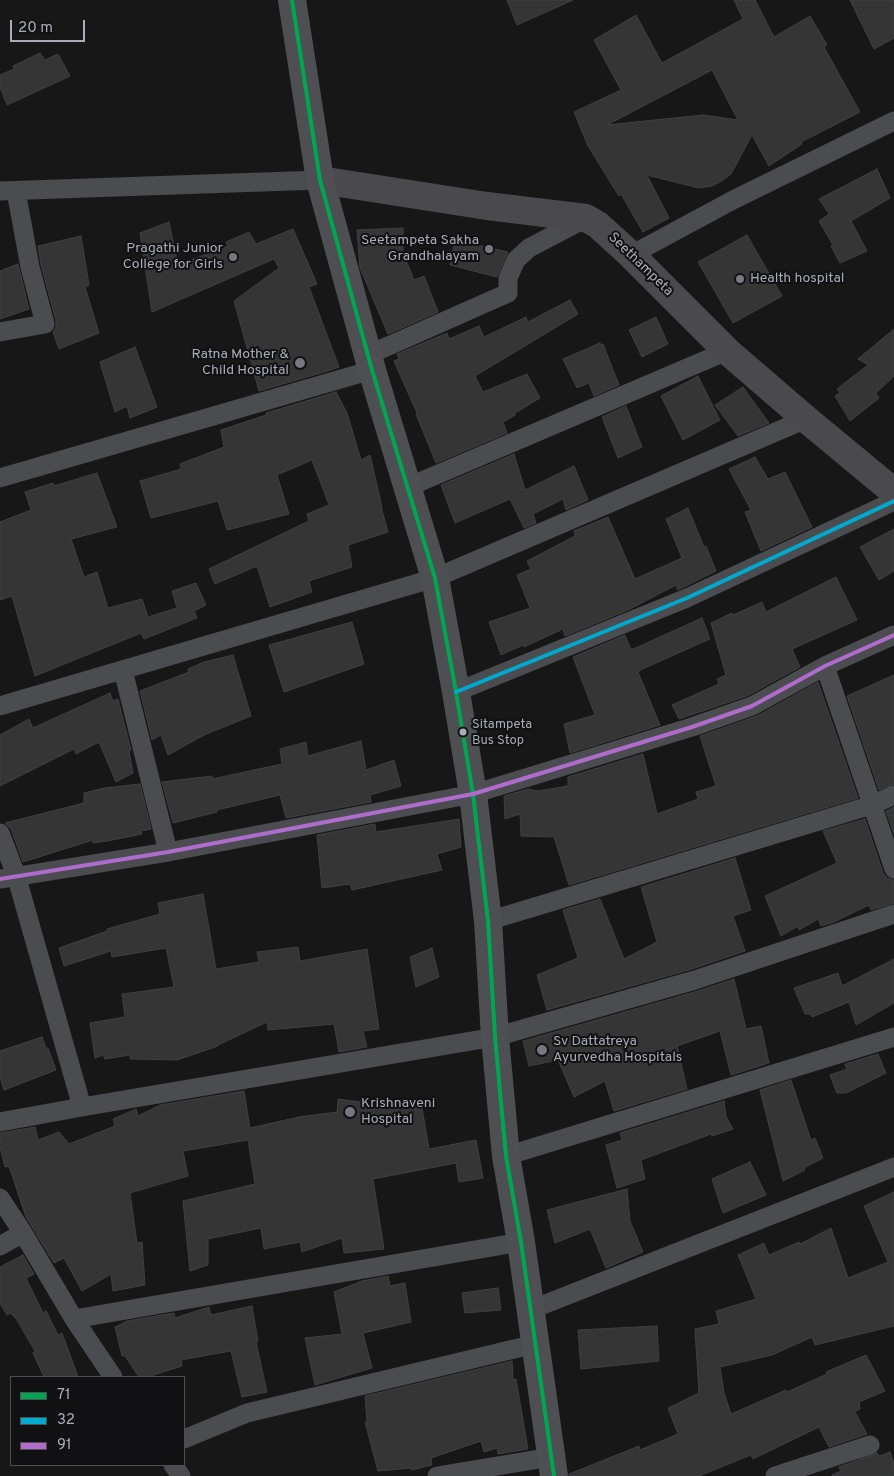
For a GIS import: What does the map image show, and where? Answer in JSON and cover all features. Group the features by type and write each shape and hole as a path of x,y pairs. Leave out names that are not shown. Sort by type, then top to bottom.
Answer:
{"main road":[{"path":"292,0 320,180 370,362 435,578 456,692 473,794 488,921 495,1037 506,1156 521,1242 552,1467"}],"street":[{"path":"631,254 733,200 894,121"},
{"path":"0,332 45,324 8,191 320,180"},
{"name":"Seethampeta","path":"320,180 487,206 586,218 598,225 631,254 727,351 894,492"},
{"path":"0,478 370,362 508,293 508,278 516,260 529,248 586,218"},
{"path":"408,487 727,351"},
{"path":"0,706 435,578 806,419"},
{"path":"456,692 687,598 894,501"},
{"path":"8,877 168,852 473,794 692,727 752,706 825,666 894,634"},
{"path":"825,666 894,869"},
{"path":"123,670 168,852"},
{"path":"488,921 872,805 894,795"},
{"path":"0,833 8,877 82,1107"},
{"path":"0,1122 495,1037 695,980 894,914"},
{"path":"506,1156 894,1037"},
{"path":"530,1310 894,1167"},
{"path":"0,1198 74,1319 112,1376"},
{"path":"0,1246 23,1233"},
{"path":"74,1319 521,1242"},
{"path":"185,1439 247,1413 535,1344"},
{"path":"775,1476 870,1445"},
{"path":"436,1476 552,1467"}],"building":[{"path":"507,0 573,0 517,25"},
{"path":"734,0 755,0 774,37 810,16 827,45 824,47 860,112 801,142 802,144 769,166 752,135 731,174 712,186 699,188 647,175 669,218 643,232 621,194 619,196 588,146 574,112 621,90 594,40 636,15 662,63 743,19","holes":["712,70 738,120 703,115 607,125"]},
{"path":"850,0 894,0 894,38 874,49"},
{"path":"40,53 45,60 58,54 70,76 7,105 0,87 0,75 14,69 13,66"},
{"path":"877,169 890,198 851,221 867,251 840,263 831,246 833,245 819,221 829,214 819,199"},
{"path":"169,222 178,265 228,246 226,242 249,232 256,244 293,229 317,284 309,287 339,367 259,391 234,301 279,268 274,259 152,312 140,233"},
{"path":"403,228 403,253 414,280 424,276 438,312 388,334 360,268 357,230"},
{"name":"Health hospital","path":"747,235 782,296 733,323 698,262"},
{"path":"81,236 89,285 85,287 99,333 59,349 53,332 56,327 56,321 41,265 38,246"},
{"path":"455,240 508,252 497,277 450,265"},
{"path":"18,264 29,309 0,319 0,271"},
{"path":"570,300 578,314 475,376 483,392 527,374 540,398 503,422 507,433 436,463 394,361 399,359 397,354 447,333 449,339 479,326 484,337 526,317 528,322"},
{"path":"656,317 668,344 642,357 629,330"},
{"path":"894,329 894,376 876,393 879,398 850,421 835,396 840,393 837,389 868,365 858,359"},
{"path":"600,343 601,345 603,344 619,385 594,396 589,383 577,388 563,359"},
{"path":"135,347 157,407 130,418 127,406 115,412 100,362"},
{"path":"698,376 720,420 683,440 661,396"},
{"path":"743,387 769,423 738,436 715,405"},
{"path":"336,392 347,413 361,460 370,455 388,532 348,545 352,567 309,581 312,592 270,607 257,566 215,584 209,569 309,521 307,514 329,505 312,460 277,475 289,514 227,530 218,501 151,518 140,481 181,469 180,464 224,447 221,430 266,415 266,413"},
{"path":"626,406 642,447 618,458 602,417"},
{"path":"514,454 525,490 574,466 588,500 566,510 563,499 533,514 536,523 524,528 510,499 455,523 441,485"},
{"path":"755,457 768,479 785,472 812,527 761,551 745,512 751,510 729,469"},
{"path":"97,473 117,527 71,539 84,577 97,572 108,608 142,599 148,617 177,608 172,591 196,583 206,605 194,611 197,618 144,639 141,633 35,676 12,596 0,600 0,522 31,510 25,492 53,483 54,486"},
{"path":"688,508 716,571 678,590 676,585 628,610 565,636 563,629 524,647 523,645 501,655 489,622 530,608 517,575 531,569 527,561 575,536 574,531 608,517 635,579 682,558 666,519"},
{"path":"894,529 894,571 879,580 860,547"},
{"path":"836,577 857,620 792,649 800,667 747,696 679,719 672,705 719,684 717,679 726,675 711,623 762,602 766,612"},
{"path":"702,618 710,639 638,672 660,725 570,753 564,724 595,715 573,657 625,635 631,650"},
{"path":"352,622 364,664 284,692 269,645"},
{"path":"233,655 251,716 204,735 168,755 161,735 152,740 140,691 189,672 188,669 204,662"},
{"path":"894,675 894,784 879,790 847,696"},
{"path":"818,682 858,798 569,885 554,837 521,836 520,814 505,819 504,796 528,789 538,791 568,786 568,777 643,754 657,814 698,799 696,792 716,786 700,736 757,716"},
{"path":"110,693 113,701 118,699 131,750 129,751 133,773 116,782 99,742 76,754 74,749 0,786 0,735 29,719 33,728"},
{"path":"361,741 366,770 394,760 401,786 370,795 371,802 286,818 280,795 173,823 162,782 212,776 212,779 282,764 280,749 306,742 308,756"},
{"path":"140,784 151,829 141,831 142,834 107,841 93,843 93,840 23,862 11,829 5,823 84,803 84,793 104,788"},
{"path":"894,807 894,834 886,811"},
{"path":"459,819 461,847 437,854 442,870 352,890 350,884 322,888 317,835 375,824 376,832"},
{"path":"865,819 883,873 887,878 894,880 894,903 871,910 869,905 834,922 821,926 818,919 799,930 798,926 781,936 765,896 837,863 823,831"},
{"path":"735,858 751,910 733,916 745,951 692,969 547,1010 537,975 578,958 563,910 600,899 624,959 657,942 641,887"},
{"path":"203,894 216,969 259,962 257,952 298,947 300,961 367,949 379,1029 363,1031 367,1047 339,1052 334,1024 268,1030 267,1022 218,1046 177,1060 130,1059 130,1055 105,1059 103,1055 95,1058 90,1023 125,1017 122,994 174,987 166,948 112,957 111,951 64,966 59,948 107,931 107,929 160,914 158,903"},
{"path":"432,948 439,977 416,987 410,957"},
{"path":"894,959 894,1003 856,1025 849,1002 812,1017 810,1014 805,1014 794,988 838,973 842,986"},
{"path":"734,979 746,1029 761,1026 769,1063 731,1075 720,1031 677,1046 687,1089 614,1111 605,1081 574,1097 558,1060 529,1066 523,1041"},
{"path":"42,1037 56,1070 4,1090 0,1077 0,1051"},
{"path":"878,1054 886,1073 846,1093 837,1093 830,1075 847,1069 845,1064"},
{"path":"791,1080 811,1140 815,1138 823,1158 783,1181 760,1090"},
{"path":"244,1091 250,1128 299,1117 337,1112 338,1099 367,1103 366,1110 421,1102 429,1149 476,1140 483,1178 459,1182 456,1163 373,1179 384,1249 344,1253 342,1238 302,1252 300,1242 264,1249 261,1228 208,1239 208,1265 190,1271 183,1201 255,1184 248,1140 183,1151 188,1176 130,1193 137,1243 142,1242 145,1285 113,1291 111,1274 82,1291 64,1258 54,1263 26,1217 9,1166 5,1167 0,1147 0,1133 35,1127 38,1140 59,1132 69,1144 115,1126 113,1119 136,1109 138,1116 160,1105"},
{"path":"724,1101 726,1117 733,1129 712,1136 711,1134 641,1160 645,1179 617,1188 606,1145 622,1140 620,1133"},
{"path":"750,1162 766,1195 723,1213 712,1179"},
{"path":"627,1189 630,1221 643,1252 606,1268 590,1229 555,1243 547,1210"},
{"path":"894,1192 894,1326 815,1345 812,1337 772,1355 720,1367 724,1393 731,1414 786,1390 787,1392 827,1374 826,1372 866,1355 885,1391 859,1402 860,1409 855,1412 867,1434 829,1447 819,1427 753,1459 751,1455 699,1476 569,1476 569,1474 639,1446 640,1450 678,1434 668,1408 699,1393 695,1329 719,1324 716,1311 756,1299 738,1255 764,1243 769,1255 799,1242 800,1244 831,1228 848,1278 888,1262 864,1206"},
{"path":"23,1255 34,1274 26,1278 43,1313 46,1311 58,1335 62,1333 78,1376 44,1376 33,1353 35,1351 15,1317 11,1313 7,1315 0,1303 0,1267"},
{"path":"388,1276 390,1286 405,1283 411,1322 363,1333 372,1368 315,1385 305,1338 342,1334 334,1292 362,1281"},
{"path":"498,1288 501,1310 465,1313 462,1293"},
{"path":"252,1306 258,1341 256,1342 267,1392 242,1397 231,1351 181,1360 182,1366 150,1376 138,1376 125,1356 122,1356 115,1327 127,1321 174,1313 175,1318 209,1307 211,1315"},
{"path":"657,1326 659,1361 581,1369 578,1330"},
{"path":"512,1361 513,1380 516,1379 528,1449 498,1454 497,1448 484,1452 481,1441 431,1458 432,1465 412,1470 411,1468 378,1471 365,1422 367,1422 365,1396"},
{"path":"890,1452 894,1463 894,1476 832,1476 841,1471 839,1467 877,1453 879,1456"}],"transit line":[{"name":"71","path":"292,0 320,180 372,370 435,578 456,692 473,794 488,921 495,1037 506,1156 521,1242 554,1476"},
{"name":"32","path":"456,692 687,598 894,501"},
{"name":"91","path":"0,879 168,852 473,794 692,727 752,706 825,666 894,635"}],"place":[{"name":"Seetampeta Sakha Grandhalayam","path":"489,249"},
{"name":"Pragathi Junior College for Girls","path":"233,257"},
{"name":"Health hospital","path":"740,279"},
{"name":"Ratna Mother & Child Hospital","path":"300,363"},
{"name":"Sitampeta Bus Stop","path":"463,732"},
{"name":"Sv Dattatreya Ayurvedha Hospitals","path":"542,1050"},
{"name":"Krishnaveni Hospital","path":"350,1112"}]}
